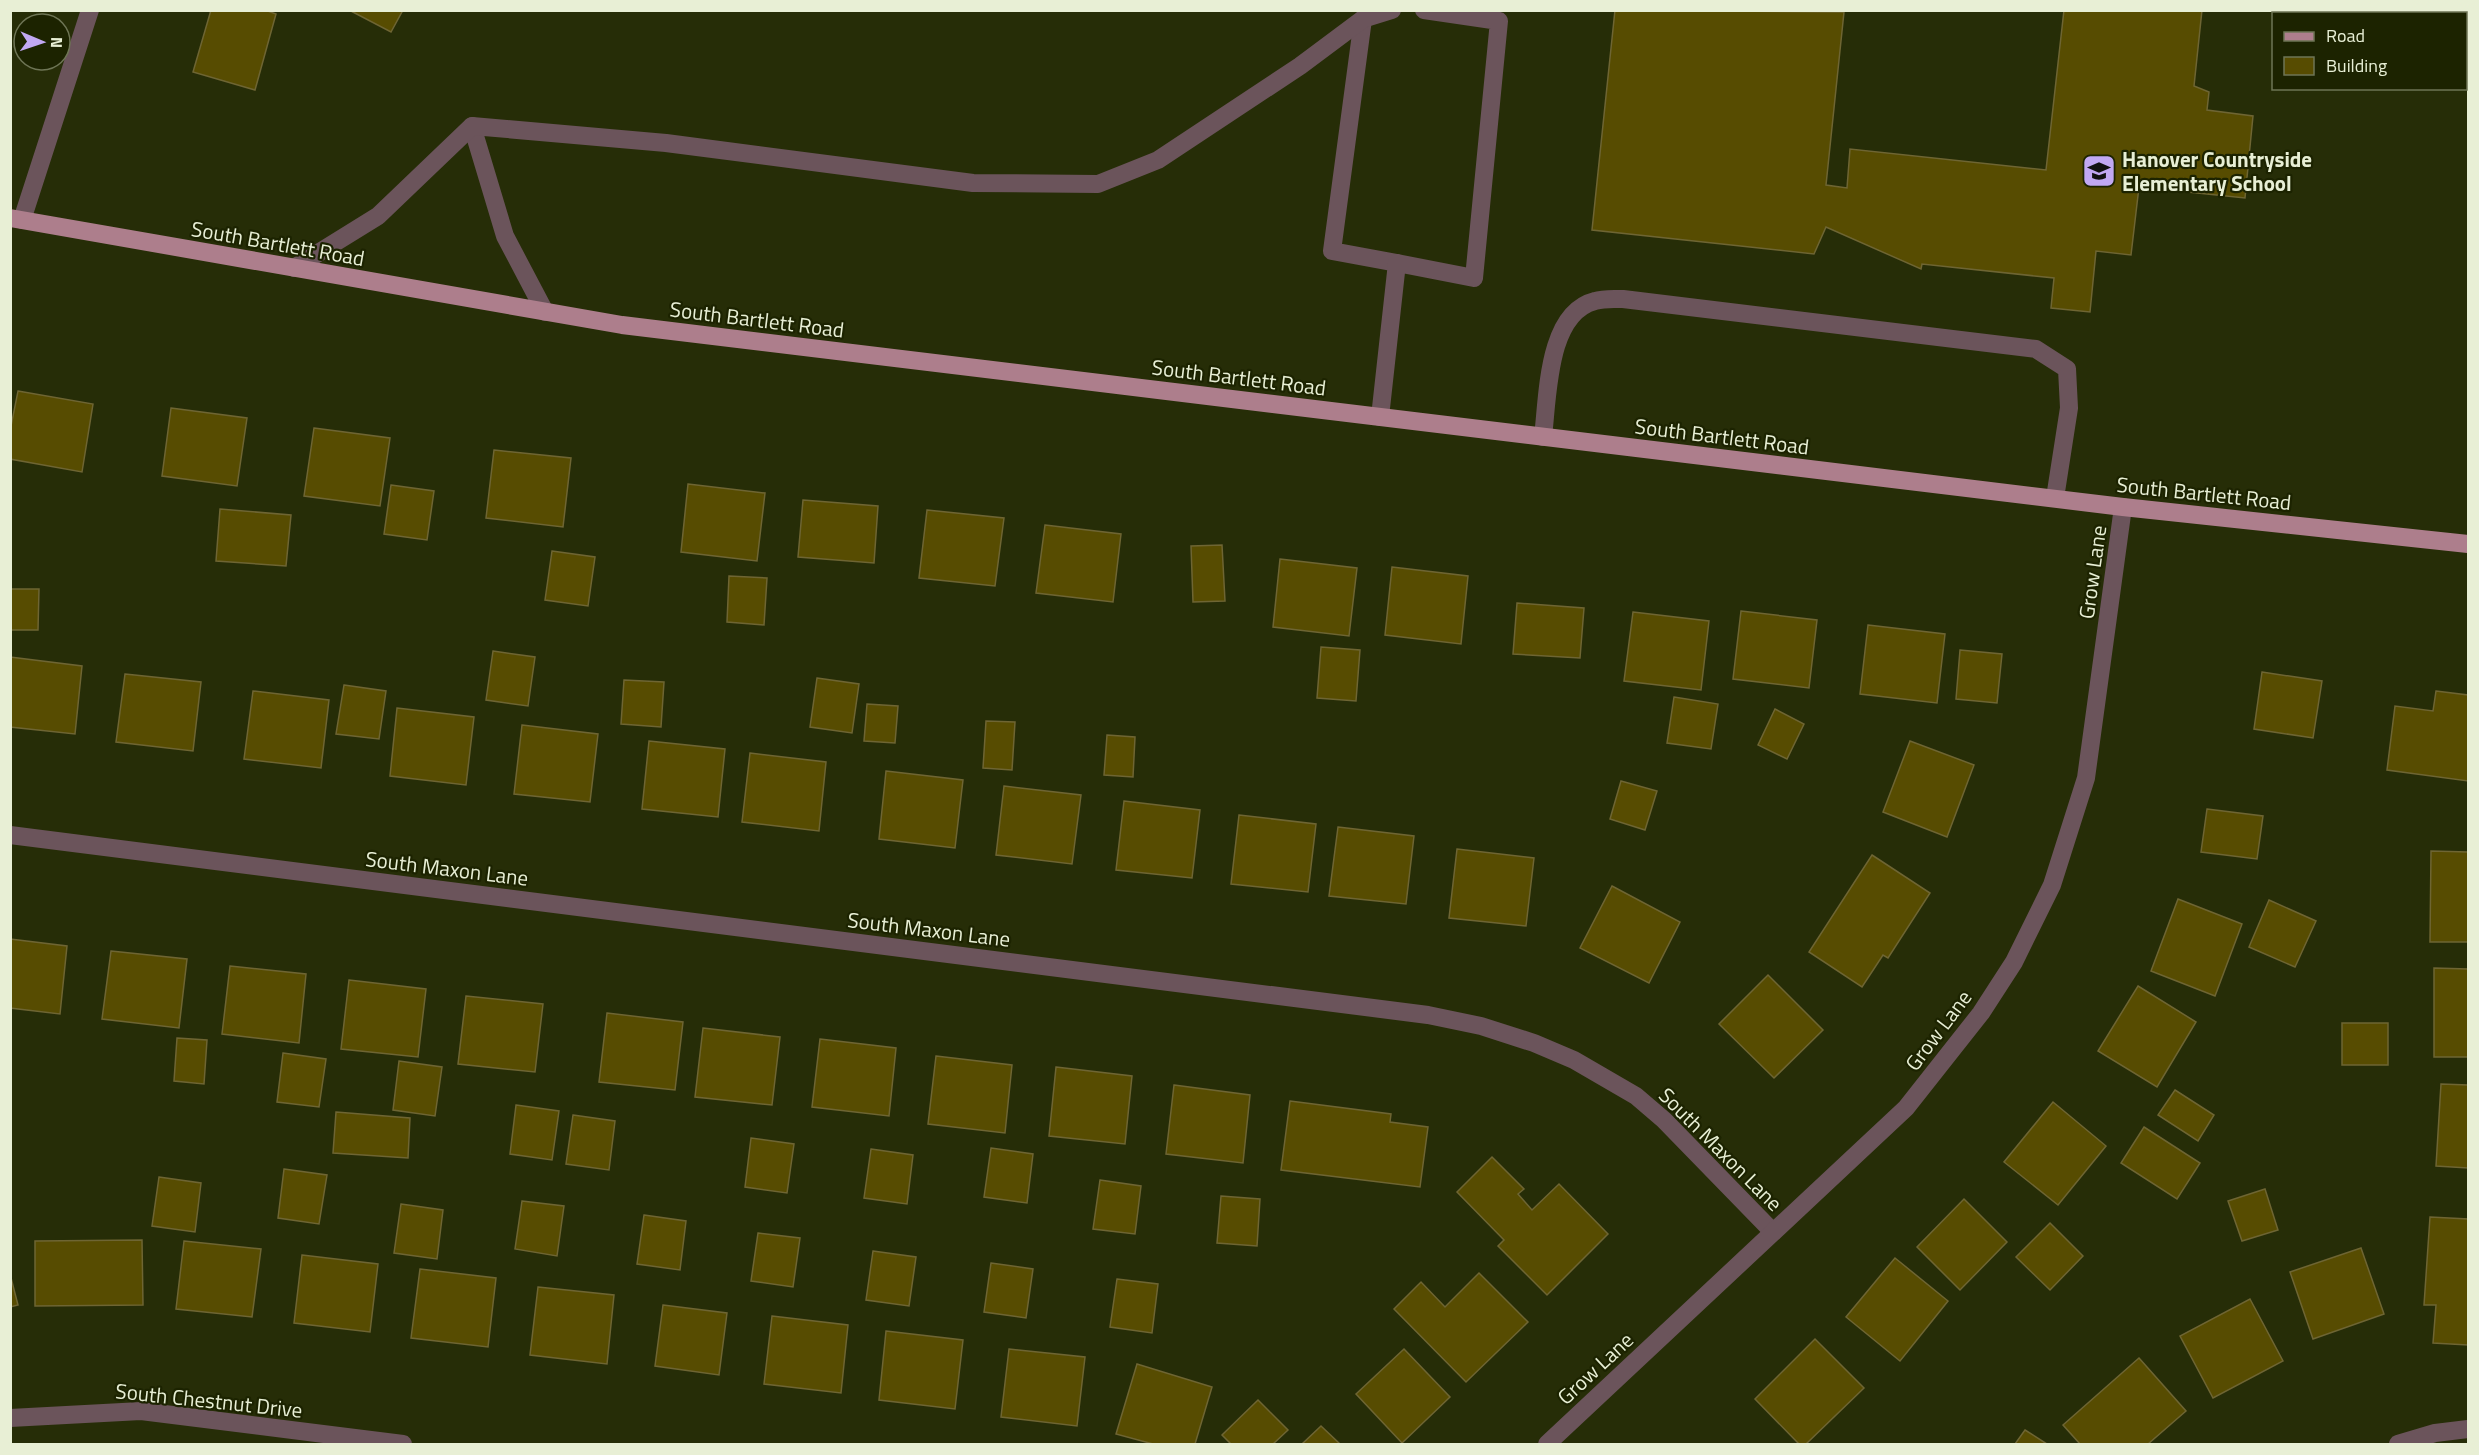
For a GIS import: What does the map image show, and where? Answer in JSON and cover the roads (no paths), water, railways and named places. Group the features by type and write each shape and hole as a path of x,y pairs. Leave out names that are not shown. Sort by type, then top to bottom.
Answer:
{"main road":[{"name":"South Bartlett Road","path":"16,219 633,327 2123,507 2469,544"}],"street":[{"path":"16,219 90,10"},
{"path":"294,268 378,216 472,126 666,143 973,183 1098,184 1158,160 1300,66 1363,19 1392,10"},
{"path":"1363,19 1332,250 1474,278 1499,21 1424,10"},
{"path":"472,126 506,236 545,312"},
{"path":"1380,417 1397,262"},
{"path":"1543,437 1556,344 1569,316 1594,301 1623,299 2036,350 2067,369 2069,408 2055,498"},
{"name":"Grow Lane","path":"1547,1444 1906,1108 1947,1059 2014,962 2048,894 2086,778 2123,507"},
{"name":"South Maxon Lane","path":"10,835 1428,1015 1481,1026 1574,1060 1636,1096 1664,1120 1773,1232"},
{"name":"South Chestnut Drive","path":"10,1418 141,1411 403,1444"},
{"path":"2398,1444 2435,1433 2469,1429"}],"place":[{"name":"Hanover Countryside Elementary School","path":"2099,171"}]}
